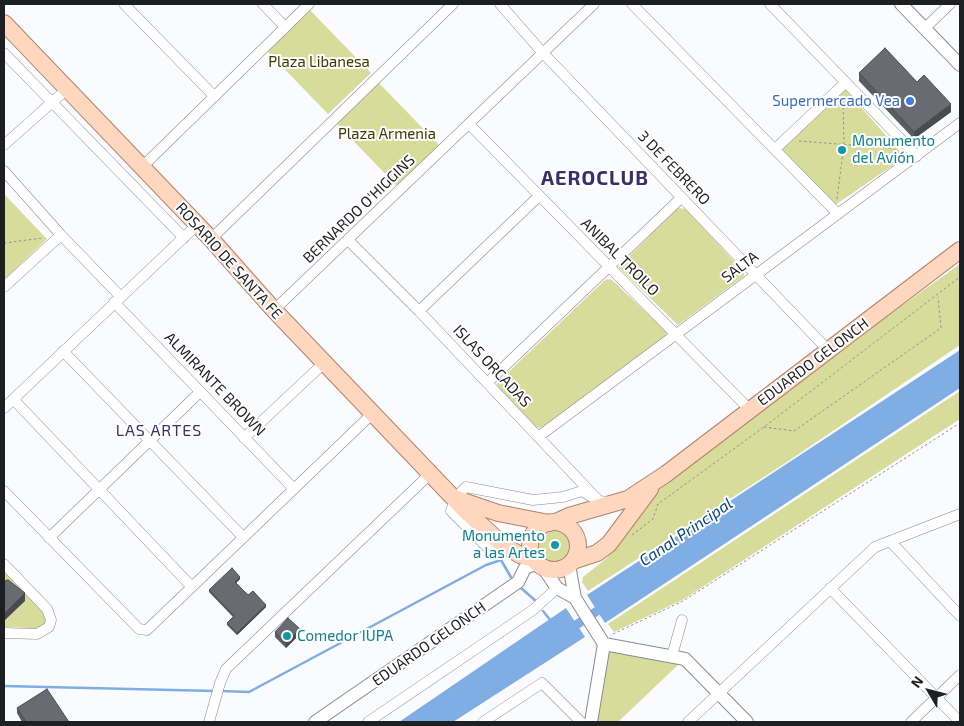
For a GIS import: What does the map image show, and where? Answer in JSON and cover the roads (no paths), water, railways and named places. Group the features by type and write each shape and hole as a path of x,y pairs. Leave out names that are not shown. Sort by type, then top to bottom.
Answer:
{"main road":[{"name":"ROSARIO DE SANTA FE","path":"4,23 198,224 274,310 464,509 503,545 533,561"},
{"name":"EDUARDO GELONCH","path":"666,474 618,503 569,516 539,528 532,537 530,548 533,561 553,570 597,553 609,544 649,490 666,474 960,250"},
{"name":"ROSARIO DE SANTA FE","path":"455,498 498,513 553,522"},
{"path":"553,522 566,525 576,536 578,546 571,563"}],"street":[{"path":"124,4 214,96"},
{"path":"263,4 285,27"},
{"path":"142,167 309,4"},
{"path":"212,239 453,4"},
{"name":"3 DE FEBRERO","path":"500,4 542,52 828,350"},
{"name":"BERNARDO O'HIGGINS","path":"274,310 594,4"},
{"path":"632,4 838,214"},
{"path":"770,4 917,156"},
{"path":"902,4 960,53"},
{"path":"914,4 960,65"},
{"path":"928,25 950,4"},
{"path":"4,53 184,238"},
{"path":"775,150 845,83"},
{"path":"4,145 67,89"},
{"name":"SALTA","path":"538,438 960,123"},
{"name":"ANIBAL TROILO","path":"469,124 608,268 677,334 750,410"},
{"name":"ALMIRANTE BROWN","path":"4,171 200,392 293,488"},
{"path":"418,311 538,196"},
{"path":"487,383 681,198"},
{"path":"4,408 198,224"},
{"path":"4,287 61,235"},
{"name":"ISLAS ORCADAS","path":"348,240 599,501"},
{"path":"63,351 243,537"},
{"path":"244,438 324,363"},
{"path":"49,538 200,392"},
{"path":"13,399 192,587"},
{"path":"4,490 139,629 147,630 372,414"},
{"path":"209,722 226,669 430,474"},
{"path":"455,498 466,486 533,500 563,497 582,492 599,501 618,503"},
{"path":"688,722 875,547 960,514"},
{"path":"891,542 960,616"},
{"path":"533,561 557,588 575,598"},
{"name":"EDUARDO GELONCH","path":"315,722 518,582 524,568 533,561"},
{"path":"571,563 575,598 600,638 591,722"},
{"path":"4,564 47,609 50,620 49,627 37,634 4,633"},
{"path":"368,722 533,610 557,588"},
{"path":"830,588 938,697 960,722"},
{"path":"672,656 682,620"},
{"path":"600,638 685,659 748,722"},
{"path":"911,722 960,675"},
{"path":"483,722 542,683 581,722"}],"water":[{"path":"960,350 960,388 605,623 587,595"},
{"path":"566,608 585,637 453,722 399,722"}],"waterway":[{"path":"220,691 249,692 486,565 501,560 512,579"},
{"path":"521,588 537,602"},
{"name":"Canal Principal","path":"567,631 606,605"},
{"path":"543,611 551,621"},
{"path":"4,686 215,691"}],"place":[{"name":"Supermercado Vea","path":"910,101"},
{"name":"Monumento del Avión","path":"842,150"},
{"name":"Monumento a las Artes","path":"555,545"},
{"name":"Comedor IUPA","path":"287,636"}],"district":[{"name":"AEROCLUB","path":"595,178"},
{"name":"LAS ARTES","path":"159,431"}],"park label":[{"name":"Plaza Libanesa","path":"319,62"},
{"name":"Plaza Armenia","path":"387,134"}]}
